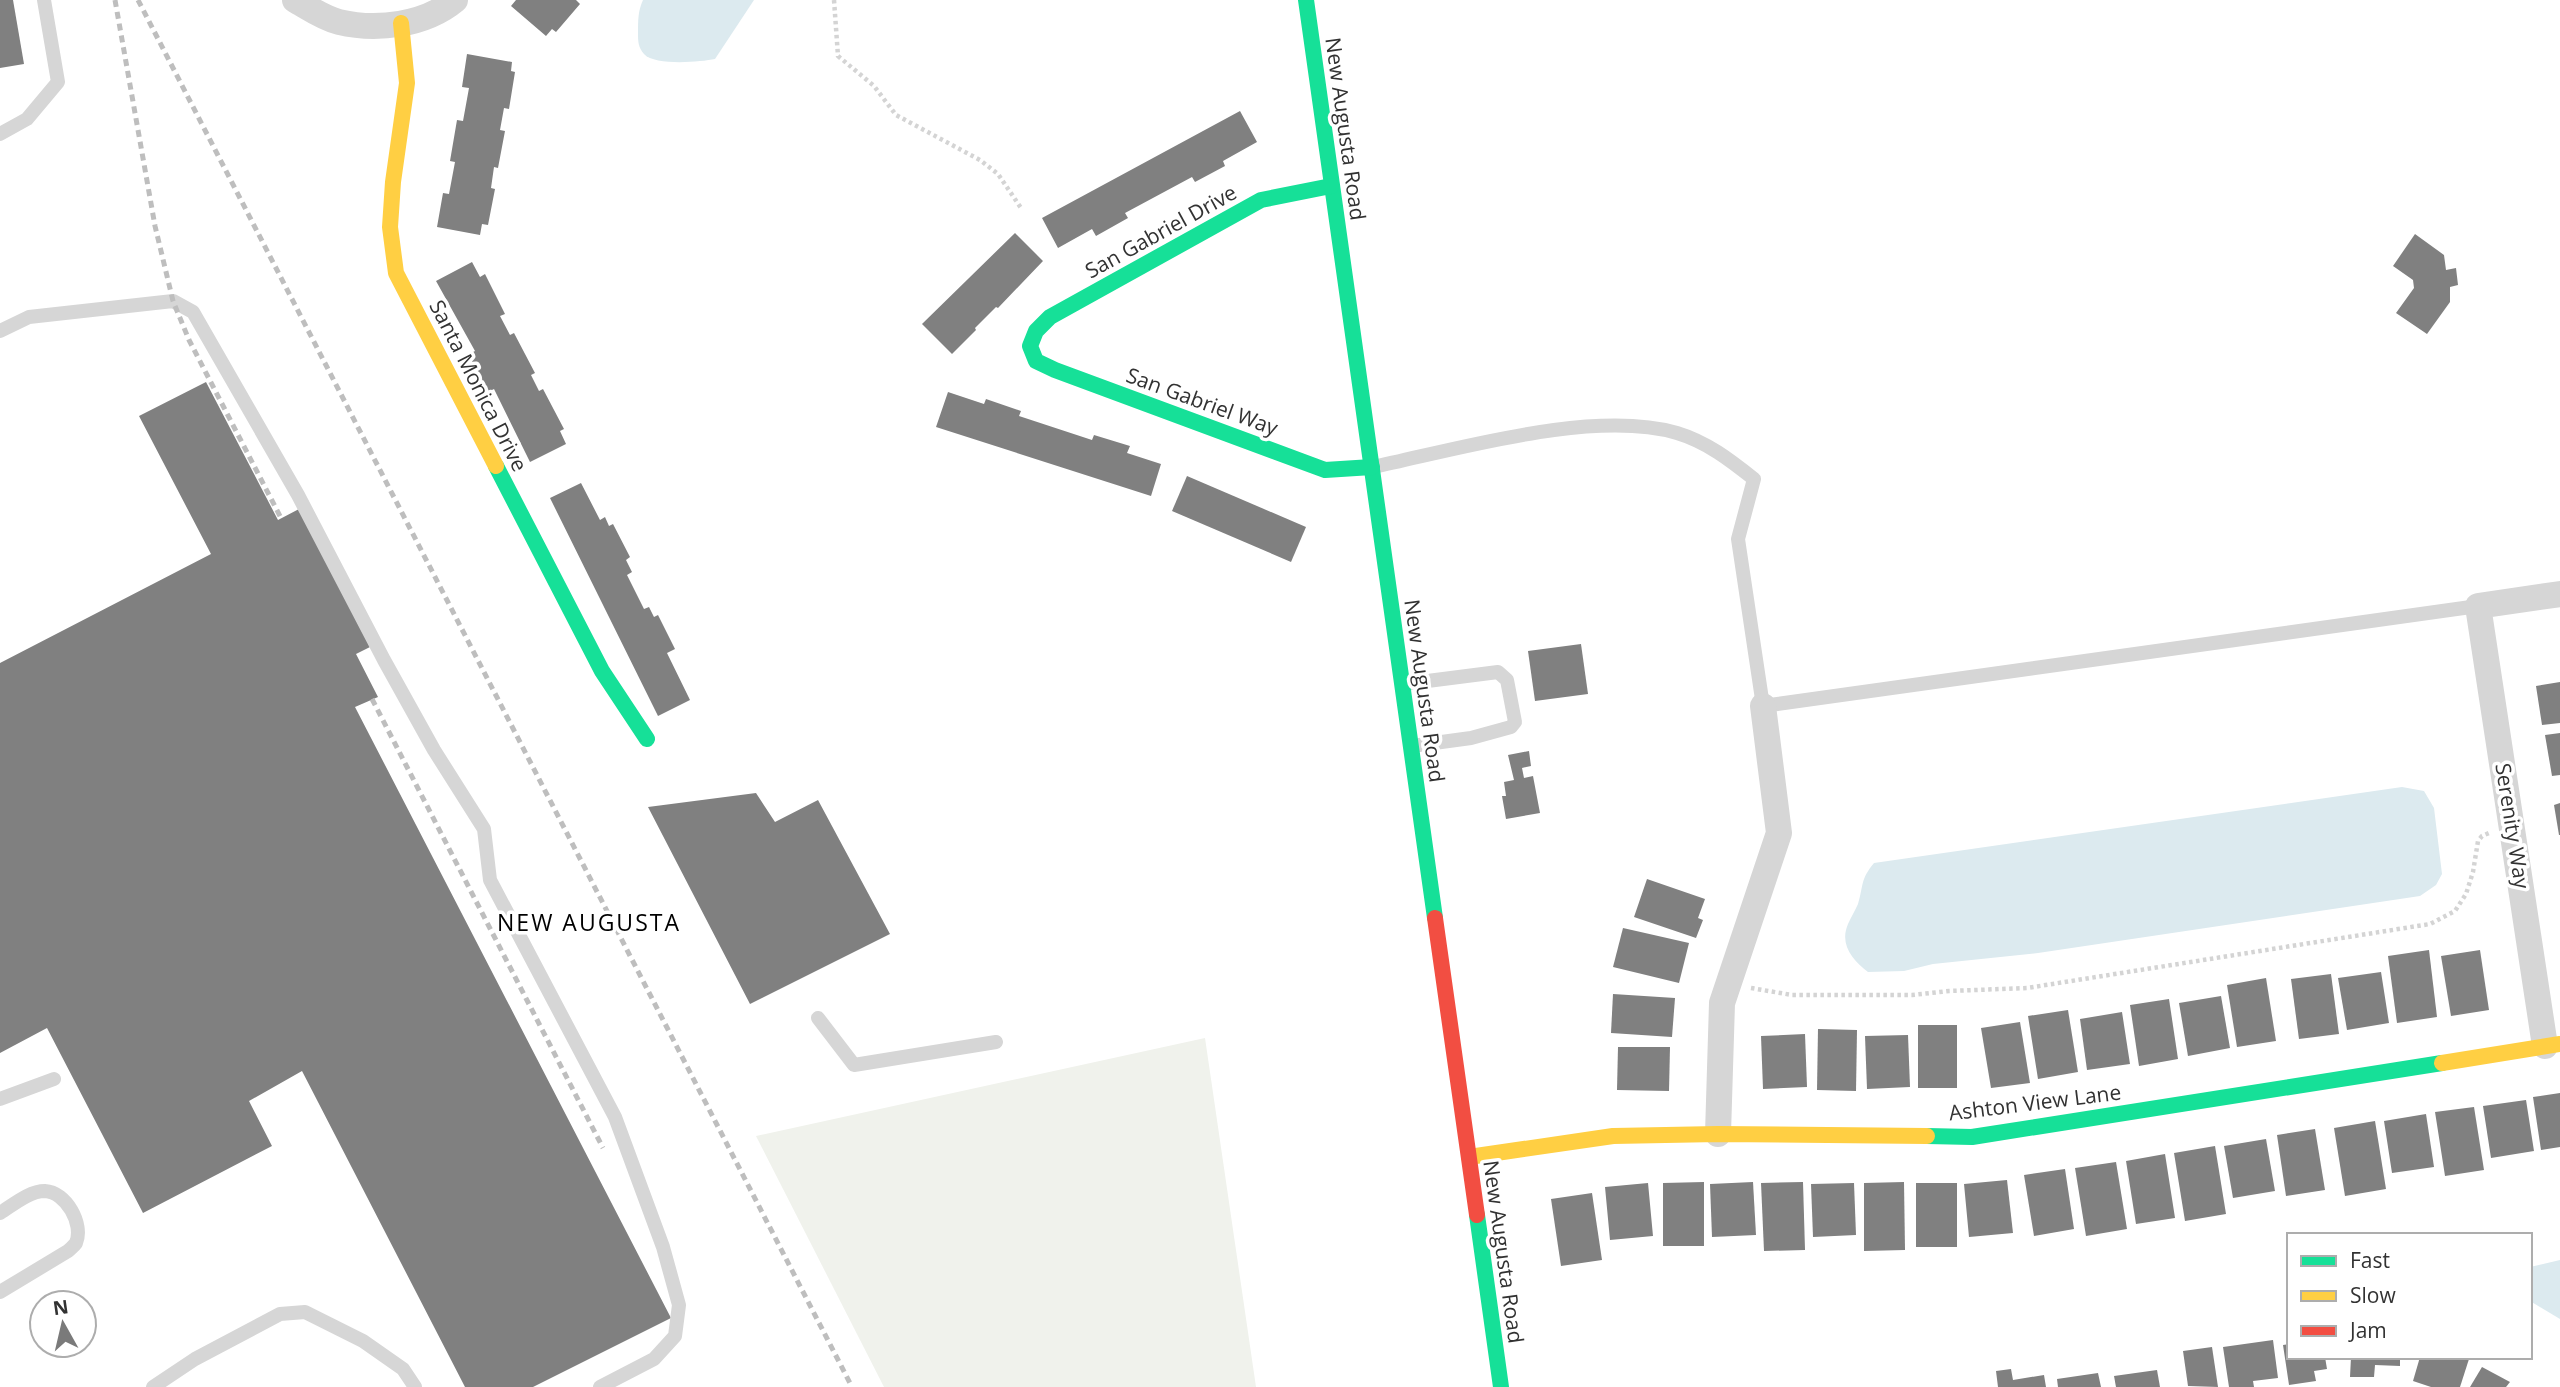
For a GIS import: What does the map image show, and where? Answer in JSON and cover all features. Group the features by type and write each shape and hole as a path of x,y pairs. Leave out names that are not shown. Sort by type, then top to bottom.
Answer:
{"street":[{"path":"295,0 316,13 339,22 381,26 400,18 436,12 455,0"},
{"name":"New Augusta Road","path":"1306,0 1501,1387"},
{"name":"Santa Monica Drive","path":"400,18 407,56 407,79 388,223 396,273 602,671 646,739"},
{"name":"San Gabriel Drive","path":"1030,346 1036,331 1050,317 1261,200 1331,187"},
{"name":"San Gabriel Way","path":"1030,346 1036,361 1055,370 1325,470 1372,467"},
{"path":"2478,606 2560,594"},
{"name":"Serenity Way","path":"2478,606 2553,1045"},
{"path":"1718,1135 1722,1003 1779,832 1763,706"},
{"name":"Ashton View Lane","path":"1469,1157 1613,1136 1972,1137 2553,1045"}],"lane":[{"path":"0,134 27,119 58,82 44,0"},
{"path":"0,331 29,317 173,301 193,312 298,495 434,750 484,829 490,880 615,1117 663,1247 679,1305 675,1336 654,1359 600,1387"},
{"path":"1372,467 1540,432 1631,425 1678,433 1717,450 1754,479 1738,539 1763,706 2478,606"},
{"path":"1402,684 1498,673 1507,680 1515,722 1511,727 1471,738 1411,746"},
{"path":"818,1018 854,1065 996,1042"},
{"path":"0,1099 54,1079"},
{"path":"0,1213 32,1194 47,1191 59,1195 68,1204 77,1225 76,1242 68,1251 0,1292"},
{"path":"153,1387 195,1359 280,1314 305,1312 363,1341 403,1369 415,1387"}],"path":[{"path":"834,0 838,55 874,86 896,115 979,160 998,174 1021,208"},
{"path":"1750,988 1793,995 1912,995 2027,988 2430,924 2455,912 2466,894 2478,841 2490,832"}],"shaded area":[{"path":"643,0 754,0 715,59 678,62 650,58 641,49 638,20"},
{"path":"2402,787 2424,791 2434,808 2442,874 2436,885 2420,896 2038,953 1933,964 1904,971 1868,972 1857,962 1846,945 1848,924 1858,904 1864,878 1874,863"},
{"path":"1205,1038 1256,1387 884,1387 756,1136"},
{"path":"2560,1260 2560,1319 2532,1302 2532,1267"}],"building":[{"path":"0,0 13,0 24,64 0,68"},
{"path":"516,0 576,0 580,4 556,32 552,29 546,36 511,6"},
{"path":"467,54 512,62 511,71 515,72 509,109 504,108 500,130 505,131 498,168 494,167 491,188 495,189 488,225 482,224 480,235 437,227 443,193 449,194 455,162 450,161 457,120 463,121 469,88 462,87"},
{"path":"1240,111 1257,142 1223,161 1225,166 1195,182 1192,177 1125,213 1128,218 1096,236 1092,229 1058,248 1042,218"},
{"path":"1015,233 1043,261 952,354 922,324"},
{"path":"2415,234 2444,255 2446,270 2456,268 2458,285 2450,287 2450,302 2427,334 2396,313 2414,288 2413,280 2393,266"},
{"path":"472,262 480,277 485,274 505,314 500,316 510,335 514,333 535,373 531,375 539,391 543,389 564,429 560,431 566,444 530,462 494,389 486,393 467,355 475,351 436,281"},
{"path":"206,382 278,520 299,509 370,647 356,654 378,697 355,707 671,1318 533,1387 465,1387 302,1071 249,1101 272,1146 143,1213 47,1028 0,1053 0,663 211,554 139,416"},
{"path":"948,392 984,404 986,399 1021,411 1019,416 1092,440 1094,435 1130,446 1127,453 1161,464 1151,496 936,427"},
{"path":"1187,476 1306,527 1291,562 1172,511"},
{"path":"581,483 600,520 605,517 609,526 613,524 630,557 626,560 632,572 627,575 644,609 649,607 654,617 658,615 675,649 667,653 690,700 658,716 550,498"},
{"path":"1581,644 1588,694 1535,701 1528,651"},
{"path":"2560,682 2560,723 2542,725 2536,686"},
{"path":"2560,733 2560,775 2552,776 2545,735"},
{"path":"1529,751 1531,766 1522,768 1524,778 1533,776 1540,813 1506,819 1502,796 1506,796 1504,782 1514,780 1508,755"},
{"path":"756,793 775,822 818,800 890,934 750,1004 648,807"},
{"path":"2560,803 2560,835 2559,835 2554,805"},
{"path":"1647,879 1705,899 1698,918 1703,920 1696,938 1634,917"},
{"path":"1623,928 1689,943 1679,983 1613,967"},
{"path":"2429,950 2437,1017 2397,1023 2388,956"},
{"path":"2480,950 2489,1010 2451,1016 2441,956"},
{"path":"2381,972 2389,1023 2347,1030 2338,978"},
{"path":"2331,974 2339,1034 2299,1039 2291,979"},
{"path":"2266,978 2276,1041 2237,1047 2227,985"},
{"path":"1613,994 1675,998 1672,1037 1611,1033"},
{"path":"2221,996 2230,1048 2188,1056 2179,1003"},
{"path":"2169,999 2178,1059 2139,1066 2130,1005"},
{"path":"2068,1010 2078,1072 2038,1079 2028,1016"},
{"path":"2122,1012 2130,1064 2087,1070 2080,1019"},
{"path":"2020,1022 2030,1083 1991,1088 1981,1028"},
{"path":"1918,1025 1957,1025 1957,1088 1918,1088"},
{"path":"1818,1029 1857,1030 1856,1091 1817,1090"},
{"path":"1805,1034 1807,1087 1763,1089 1761,1036"},
{"path":"1908,1035 1910,1087 1867,1089 1865,1036"},
{"path":"1618,1047 1670,1047 1669,1091 1617,1090"},
{"path":"2560,1093 2560,1147 2541,1150 2533,1097"},
{"path":"2526,1100 2534,1151 2491,1158 2483,1106"},
{"path":"2474,1107 2484,1170 2445,1176 2435,1112"},
{"path":"2426,1114 2434,1167 2392,1173 2384,1121"},
{"path":"2375,1121 2386,1189 2345,1196 2334,1128"},
{"path":"2315,1129 2325,1190 2286,1196 2277,1135"},
{"path":"2266,1139 2275,1191 2233,1198 2224,1146"},
{"path":"2215,1146 2226,1214 2185,1221 2174,1153"},
{"path":"2165,1154 2175,1218 2136,1224 2126,1161"},
{"path":"2116,1162 2127,1229 2086,1236 2075,1168"},
{"path":"2065,1169 2074,1229 2034,1236 2024,1175"},
{"path":"2007,1180 2013,1233 1969,1237 1964,1184"},
{"path":"1704,1182 1704,1246 1663,1246 1663,1183"},
{"path":"1753,1182 1756,1235 1712,1237 1710,1184"},
{"path":"1803,1182 1805,1250 1764,1251 1761,1183"},
{"path":"1904,1182 1905,1250 1864,1251 1864,1183"},
{"path":"1648,1183 1653,1236 1610,1240 1605,1187"},
{"path":"1854,1183 1856,1235 1813,1237 1811,1184"},
{"path":"1916,1183 1957,1183 1957,1247 1916,1247"},
{"path":"1592,1193 1602,1260 1561,1266 1551,1199"},
{"path":"2273,1340 2278,1378 2253,1381 2254,1387 2229,1387 2223,1347"},
{"path":"2287,1344 2287,1359 2325,1359 2327,1369 2314,1371 2316,1381 2289,1385 2283,1345"},
{"path":"2212,1347 2218,1387 2188,1386 2183,1351"},
{"path":"2351,1359 2400,1359 2400,1366 2375,1365 2374,1377 2350,1377"},
{"path":"2419,1359 2469,1359 2460,1387 2431,1387 2413,1381"},
{"path":"2482,1367 2510,1382 2506,1387 2470,1387"},
{"path":"2011,1369 2013,1380 2044,1375 2046,1387 1998,1387 1996,1371"},
{"path":"2157,1370 2160,1387 2116,1387 2114,1376"},
{"path":"2098,1373 2101,1387 2058,1387 2057,1379"}],"railway":[{"path":"115,0 155,226 173,301 189,340 281,518"},
{"path":"138,0 852,1387"},
{"path":"372,699 603,1148"}],"traffic: fast":[{"path":"1306,0 1435,918"},
{"path":"1331,186 1261,200 1050,317 1036,331 1030,346 1036,361 1055,370 1325,470 1372,467"},
{"path":"496,466 602,671 647,739"},
{"path":"1927,1136 1972,1137 2442,1063"},
{"path":"1477,1215 1501,1387"}],"traffic: slow":[{"path":"401,23 407,83 393,182 390,227 396,273 496,466"},
{"path":"2442,1063 2560,1044"},
{"path":"1469,1157 1613,1136 1927,1136"}],"traffic: jam":[{"path":"1435,918 1477,1215"}],"district":[{"name":"NEW AUGUSTA","path":"589,923"}]}
